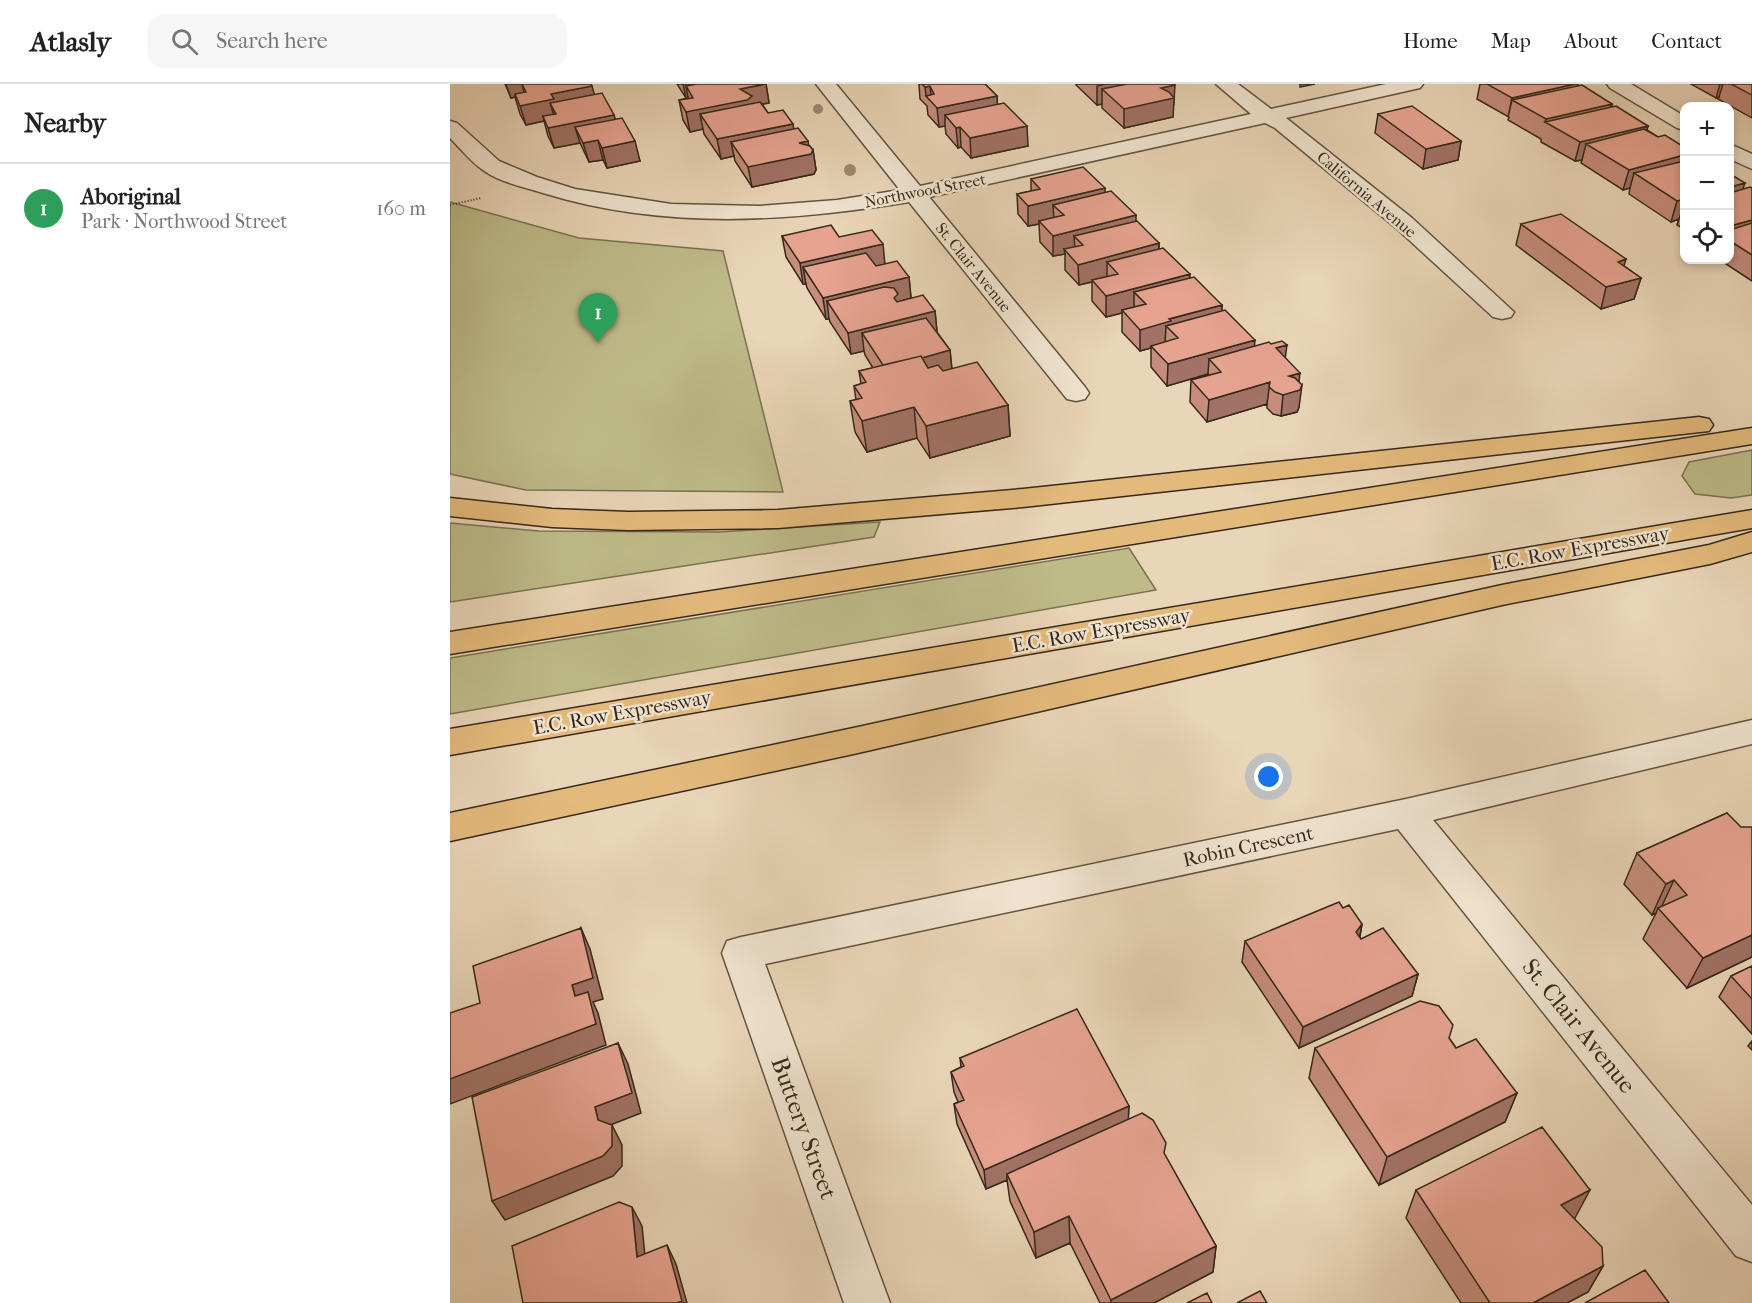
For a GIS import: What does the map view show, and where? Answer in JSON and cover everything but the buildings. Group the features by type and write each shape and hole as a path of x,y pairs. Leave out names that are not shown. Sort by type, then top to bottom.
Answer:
{"highway":[{"path":"450,507 552,518 627,521 778,519 1023,498 1752,420"},
{"path":"450,643 1752,436"},
{"name":"E.C. Row Expressway","path":"450,741 1752,519"},
{"path":"450,827 858,740 1502,595 1710,554 1752,542"}],"street":[{"name":"St. Clair Avenue","path":"826,84 1077,393"},
{"name":"California Avenue","path":"1226,84 1267,116 1282,124 1404,223 1502,312"},
{"name":"Northwood Street","path":"450,127 491,166 529,182 572,195 671,211 760,213 837,207 915,194 1413,84"},
{"path":"1617,84 1680,122"},
{"path":"1734,152 1752,163"},
{"name":"Robin Crescent","path":"741,953 1407,813 1752,732"},
{"name":"St. Clair Avenue","path":"1407,813 1752,1240"},
{"name":"Buttery Street","path":"741,953 867,1303"}],"shaded area":[{"path":"450,202 579,238 723,251 783,492 526,490 450,474"},
{"path":"1752,450 1752,495 1731,498 1695,494 1682,476 1689,462"},
{"path":"880,522 874,537 450,602 450,523 539,531 719,532"},
{"path":"1129,548 1156,590 450,714 450,658"}],"place":[{"name":"Aboriginal","path":"598,343"}]}
